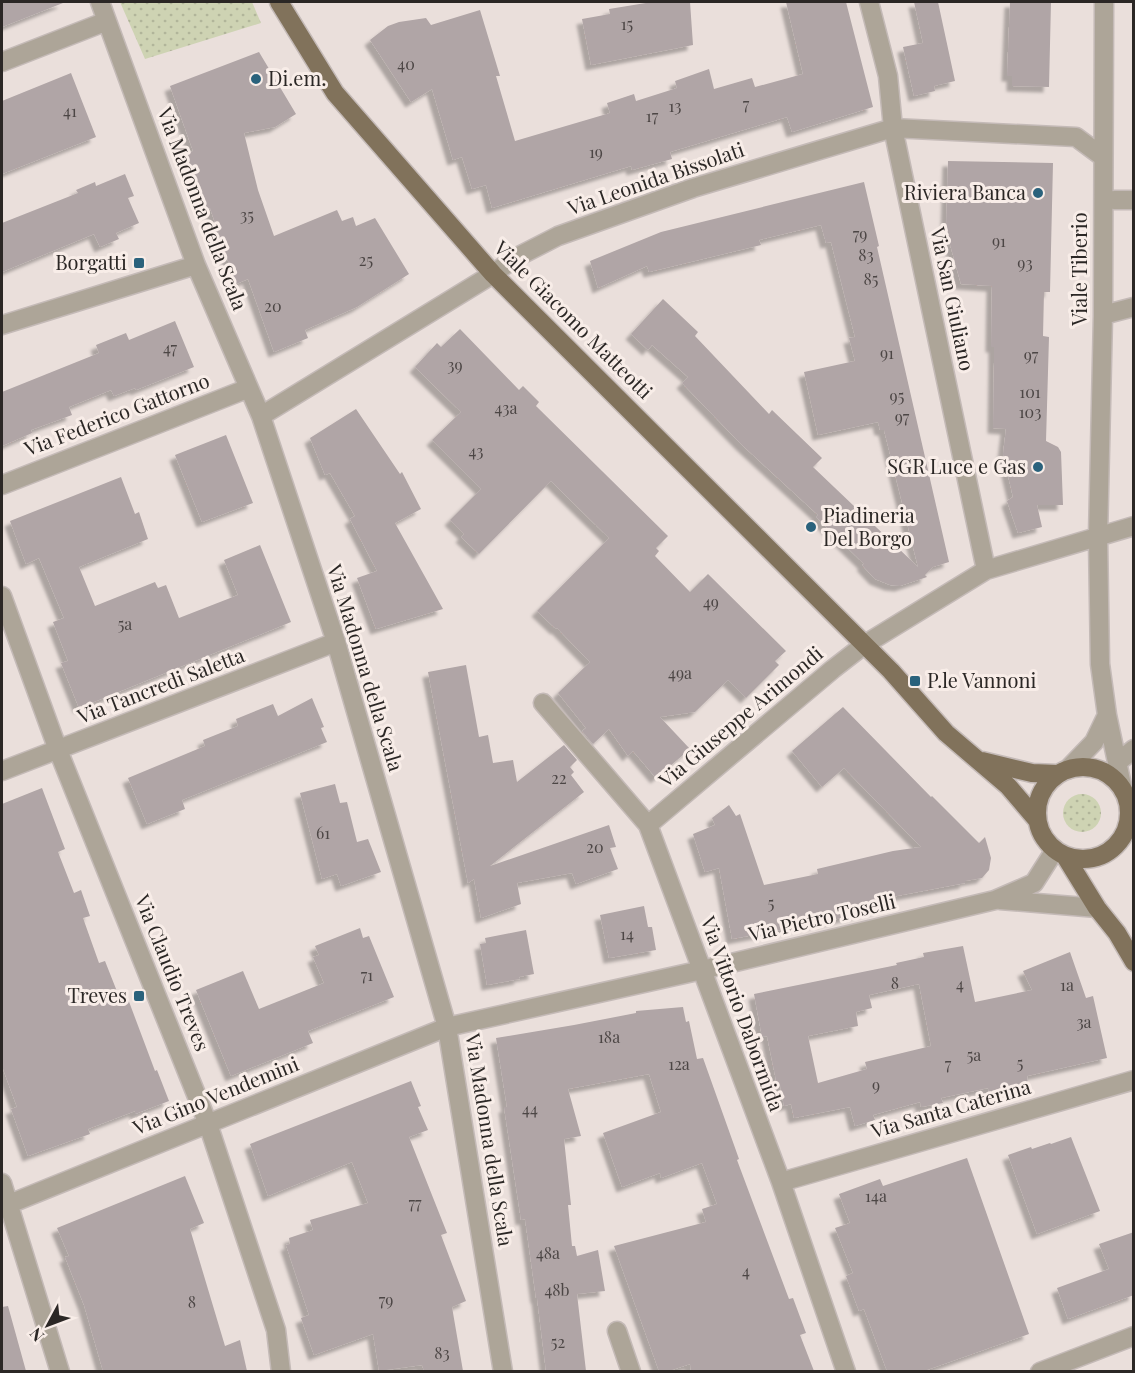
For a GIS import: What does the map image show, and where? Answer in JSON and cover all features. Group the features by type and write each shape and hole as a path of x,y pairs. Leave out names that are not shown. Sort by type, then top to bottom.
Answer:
{"main road":[{"name":"Viale Giacomo Matteotti","path":"279,2 335,93 493,274 891,671 946,734 1008,786 1037,820"},
{"path":"974,759 1032,773 1062,772 1088,767 1098,769 1117,781 1123,790 1132,819 1120,842 1109,852 1095,858 1080,860 1060,853"},
{"path":"1062,772 1049,781 1038,799 1037,820 1046,842 1060,853 1117,933 1134,962"}],"street":[{"name":"Via Madonna della Scala","path":"100,2 196,265 261,416 336,642 447,1027 503,1371"},
{"name":"Via San Giuliano","path":"869,2 888,76 893,128 986,570"},
{"name":"Viale Tiberio","path":"1104,2 1103,315 1098,537 1100,664 1107,715 1123,790"},
{"path":"2,62 107,21"},
{"name":"Via Leonida Bissolati","path":"261,416 493,274 515,258 558,236 693,188 893,128 1076,137 1103,157"},
{"name":"Viale Tiberio","path":"1114,200 1134,200"},
{"path":"2,325 196,265"},
{"path":"1103,315 1134,307"},
{"name":"Via Federico Gattorno","path":"2,484 249,388"},
{"name":"Via Giuseppe Arimondi","path":"648,825 832,669 864,645 986,570 1134,526"},
{"name":"Via Claudio Treves","path":"2,596 58,750 208,1124 276,1330 281,1371"},
{"name":"Via Tancredi Saletta","path":"2,771 336,642"},
{"name":"Via Vittorio Dabormida","path":"543,703 648,825 781,1182 846,1371"},
{"path":"1062,772 1094,742 1107,715"},
{"path":"1118,762 1134,749"},
{"name":"Via Pietro Toselli","path":"447,1027 702,970 996,900 1034,883 1060,853"},
{"name":"Via Pietro Toselli","path":"996,900 1097,908"},
{"name":"Via Gino Vendemini","path":"5,1205 447,1027"},
{"name":"Via Santa Caterina","path":"781,1182 1134,1080"},
{"path":"2,1183 5,1205 60,1371"},
{"path":"617,1331 631,1371"},
{"path":"1040,1371 1134,1336"}],"green space":[{"path":"120,2 252,2 261,23 145,59"},
{"path":"1082,794 1096,799 1101,813 1096,827 1082,832 1068,827 1063,813 1068,799"}],"building":[{"path":"2,2 63,2 63,3 2,27"},
{"path":"652,2 690,2 693,45 591,65 582,19 610,14 609,9"},
{"path":"786,2 846,2 873,107 792,132 787,117 670,152 672,159 632,170 631,166 492,208 486,185 472,189 462,157 453,160 432,89 411,102 370,40 388,26 399,22 426,18 431,25 480,10 500,76 496,76 515,141 610,113 607,103 634,94 636,101 677,88 675,81 709,69 714,89 752,78 755,87 803,74"},
{"path":"914,2 938,2 955,81 934,86 935,91 914,96 903,47 923,43"},
{"path":"1010,2 1051,2 1049,87 1012,86 1012,76 1007,76"},
{"path":"259,52 296,114 275,127 244,133 258,190 274,236 337,210 342,221 353,217 356,226 375,218 409,274 357,307 305,330 308,338 274,352 248,279 236,284 210,208 206,210 186,154 193,151 170,86"},
{"path":"71,73 96,137 2,174 2,101"},
{"path":"948,161 1053,163 1050,292 1044,292 1043,336 1049,337 1046,441 1058,447 1061,452 1063,505 1037,505 1042,527 1018,533 1007,501 1013,497 1003,454 1006,429 993,428 992,286 961,284 946,230"},
{"path":"125,174 134,196 128,198 139,223 116,233 119,239 100,247 94,234 2,272 2,223 78,193 76,190 95,182 96,186"},
{"path":"864,182 949,562 933,567 925,575 927,577 900,586 875,579 862,565 864,564 816,517 818,515 741,444 682,383 688,377 652,345 648,350 631,334 663,299 698,332 695,336 769,414 772,410 822,458 813,467 918,567 884,430 880,430 878,422 818,435 804,372 855,361 849,338 855,337 831,242 826,243 821,225 759,240 761,245 649,272 647,266 598,288 590,261 661,232"},
{"path":"175,321 194,367 136,390 135,388 114,396 111,390 69,407 72,415 31,430 32,433 2,446 2,392 99,353 96,345 126,333 129,340"},
{"path":"460,329 519,390 523,386 539,402 536,406 668,536 656,548 659,551 655,556 690,592 708,574 786,651 775,661 779,665 746,698 728,680 695,712 660,717 690,749 656,778 633,751 628,756 609,729 593,744 582,731 586,728 558,693 590,662 537,611 609,538 551,481 479,554 461,537 464,534 450,520 481,489 432,440 461,412 415,367 437,343 441,347"},
{"path":"356,409 400,474 402,472 421,509 395,523 443,609 376,629 357,578 377,571 350,519 355,516 330,473 325,475 310,438"},
{"path":"226,435 253,503 202,522 175,455"},
{"path":"121,477 135,514 139,512 148,539 79,567 95,606 155,582 158,588 166,585 179,618 238,595 224,560 260,545 291,622 79,708 61,663 68,661 53,622 64,618 39,558 26,564 10,521"},
{"path":"466,665 479,737 488,735 493,763 513,760 517,782 564,745 577,760 570,767 574,772 571,775 584,792 490,866 609,825 616,847 610,848 618,869 576,884 572,873 517,883 521,904 481,918 474,879 468,883 428,672"},
{"path":"312,698 324,727 321,728 327,742 182,800 185,809 147,824 128,778 205,746 203,740 238,726 236,719 273,704 278,716"},
{"path":"843,707 979,843 985,837 991,858 989,870 982,878 965,881 965,883 876,900 878,909 829,921 732,939 719,868 705,872 693,834 715,825 712,818 729,805 736,816 740,814 764,885 818,874 817,869 893,851 921,847 844,768 822,787 792,751"},
{"path":"335,784 340,803 347,802 357,842 368,839 381,872 341,886 337,874 322,879 300,793"},
{"path":"42,788 65,849 58,852 74,893 81,890 90,916 83,918 99,963 105,961 118,994 125,991 155,1071 157,1070 169,1101 88,1129 90,1134 28,1156 11,1109 17,1107 2,1066 2,804"},
{"path":"644,906 648,927 652,927 656,950 609,958 600,915"},
{"path":"360,928 363,938 369,936 394,997 308,1031 313,1043 231,1076 196,990 243,971 259,1009 324,983 313,957 319,955 315,946"},
{"path":"526,930 534,974 487,985 480,944 486,943 485,938"},
{"path":"963,946 975,1002 1032,990 1023,971 1070,952 1086,998 1093,996 1107,1058 1027,1076 1028,1084 989,1094 988,1088 941,1098 943,1103 921,1107 920,1102 873,1115 875,1120 855,1126 850,1107 794,1118 791,1104 784,1106 780,1085 777,1085 767,1036 762,1037 754,994 897,965 896,963 924,957 923,953","holes":["919,984 931,1046 865,1062 867,1069 818,1083 808,1036 858,1026 856,1012 872,1008 869,995"]},
{"path":"683,1007 686,1022 689,1021 697,1059 703,1058 739,1159 737,1160 789,1299 793,1298 806,1333 800,1335 814,1371 691,1371 690,1364 669,1371 659,1371 614,1246 706,1222 702,1209 717,1204 702,1163 661,1178 660,1173 622,1187 603,1133 661,1112 649,1074 568,1089 581,1136 564,1139 571,1205 568,1205 572,1246 575,1246 577,1256 598,1250 605,1291 577,1294 586,1371 546,1371 525,1219 521,1220 504,1107 507,1107 496,1038 574,1025 636,1013 636,1011"},
{"path":"411,1081 421,1106 418,1107 428,1130 409,1137 447,1233 441,1235 466,1301 452,1307 463,1371 424,1371 422,1365 379,1371 373,1334 314,1355 301,1318 309,1315 286,1245 290,1244 289,1238 313,1230 310,1220 368,1203 352,1162 268,1196 250,1144"},
{"path":"1071,1137 1100,1211 1037,1234 1008,1155"},
{"path":"967,1158 1029,1334 924,1371 887,1371 864,1309 859,1311 846,1276 853,1273 835,1228 850,1223 839,1194 880,1179 883,1186"},
{"path":"185,1176 204,1223 190,1229 225,1346 240,1340 247,1371 103,1371 84,1305 65,1257 69,1256 57,1228"},
{"path":"1134,1232 1134,1295 1068,1319 1057,1288 1109,1269 1099,1244"},
{"path":"8,1306 26,1371 2,1371 2,1307"}],"place":[{"name":"Di.em.","path":"256,79"},
{"name":"Riviera Banca","path":"1038,193"},
{"name":"Borgatti","path":"139,263"},
{"name":"SGR Luce e Gas","path":"1038,467"},
{"name":"Piadineria Del Borgo","path":"811,527"},
{"name":"P.le Vannoni","path":"915,681"},
{"name":"Treves","path":"139,996"}]}
